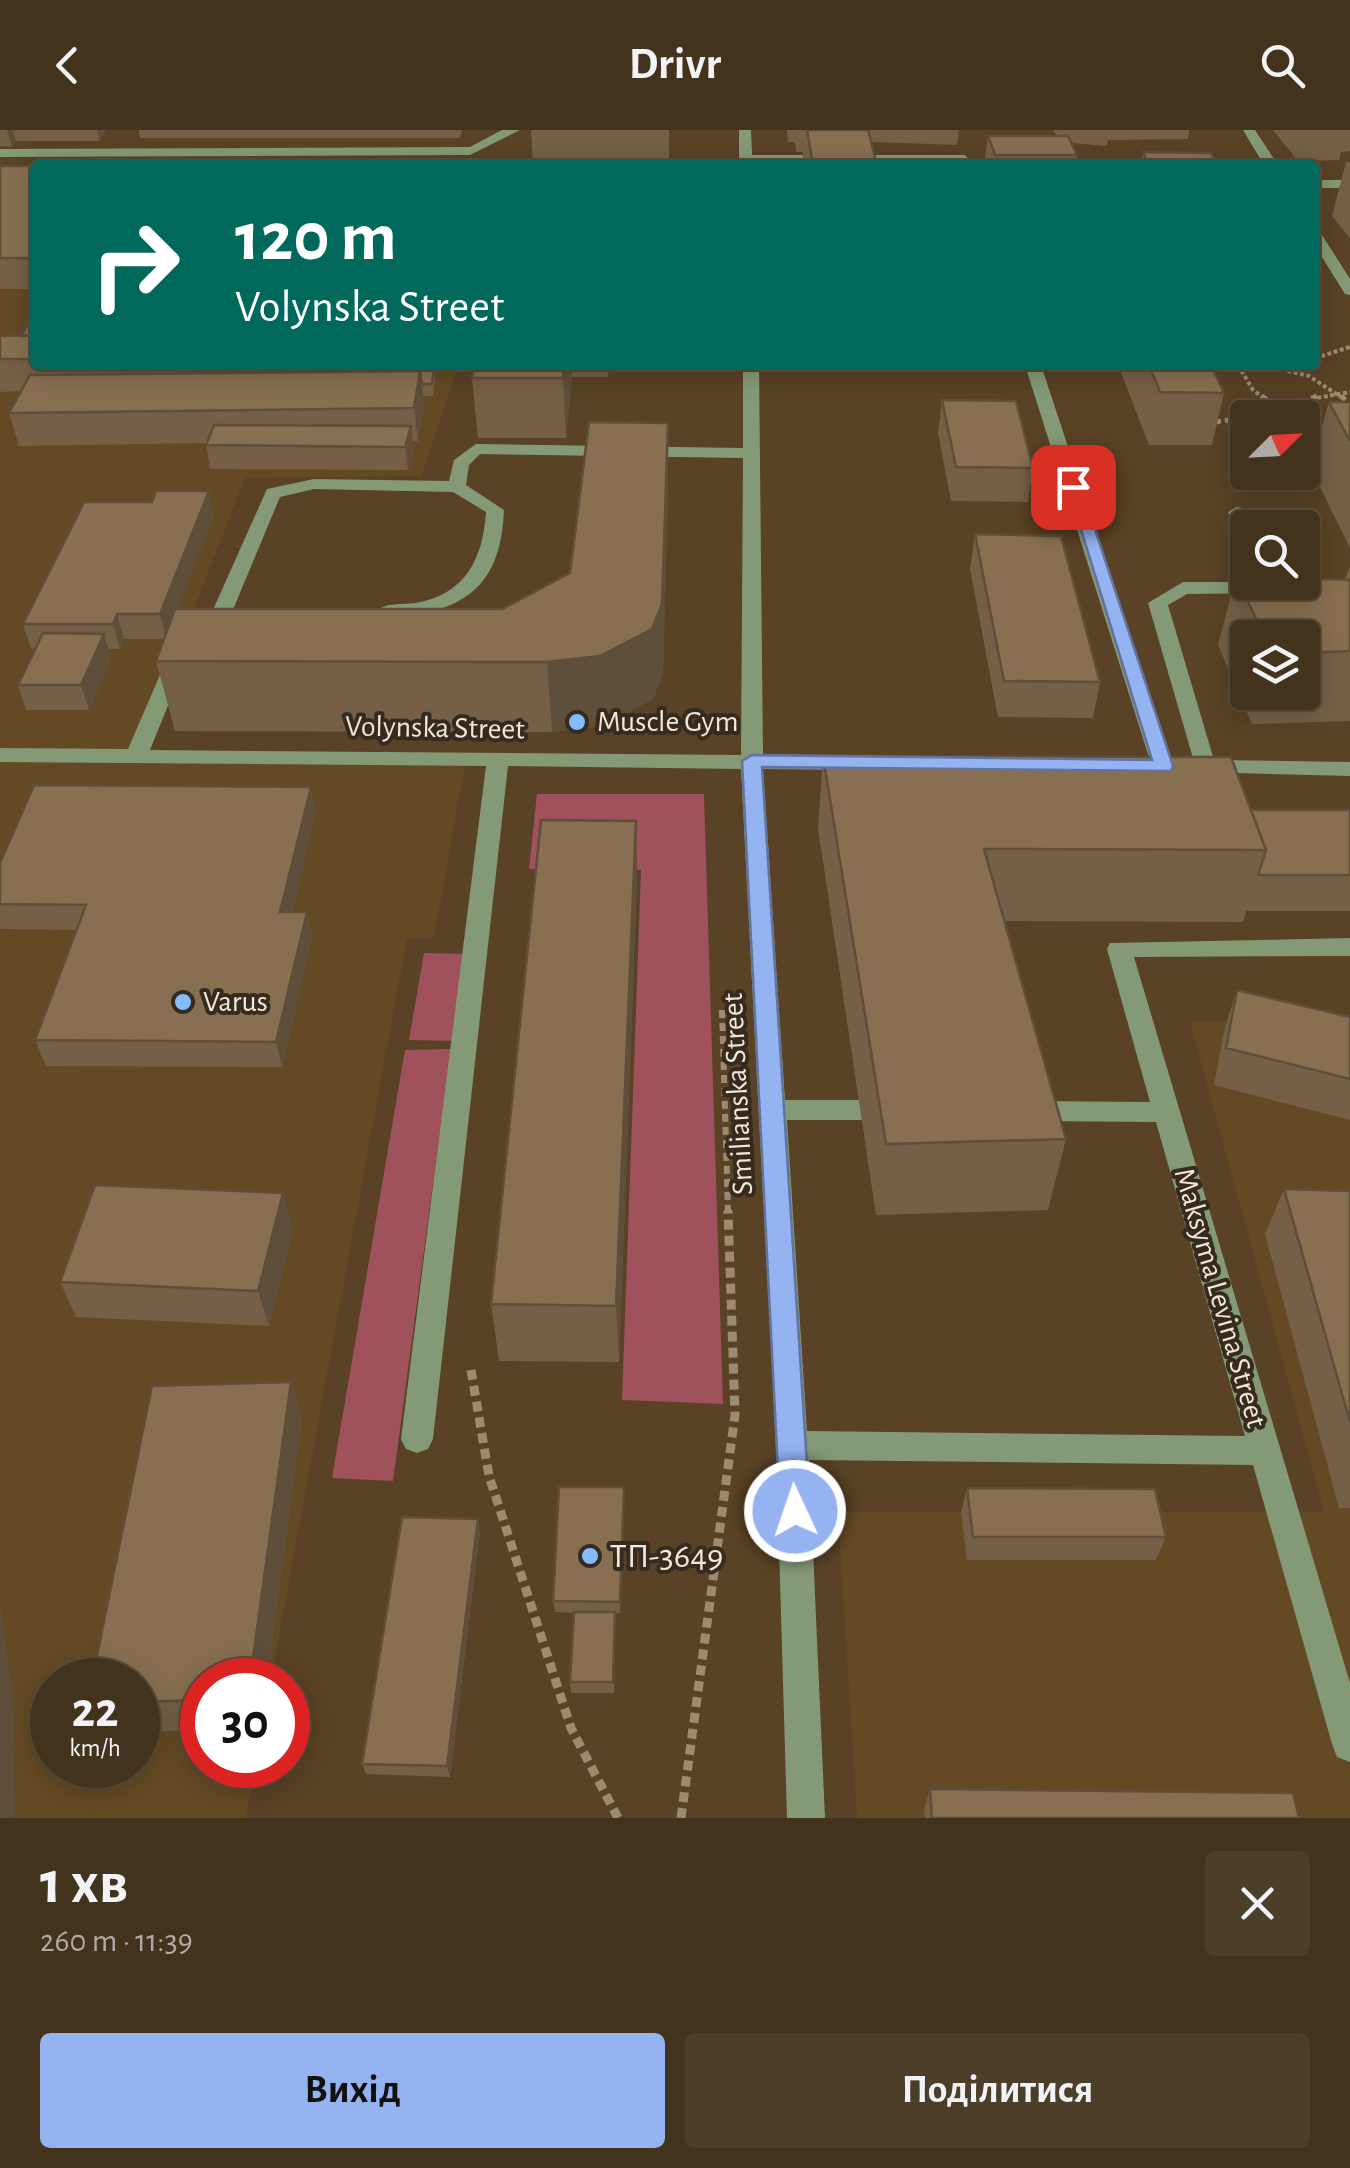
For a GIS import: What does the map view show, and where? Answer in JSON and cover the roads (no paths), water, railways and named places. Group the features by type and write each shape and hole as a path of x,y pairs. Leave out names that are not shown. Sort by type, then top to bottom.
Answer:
{"street":[{"path":"0,152 470,151 488,148 501,133 514,130"},
{"path":"744,130 746,160"},
{"path":"1249,130 1268,160"},
{"path":"893,160 966,160"},
{"path":"1320,184 1350,184"},
{"path":"1320,242 1347,281"},
{"name":"Smilianska Street","path":"751,370 752,761 792,1445 806,1818"},
{"path":"1035,370 1154,766 1176,812"},
{"path":"458,487 460,464 476,450 488,448 753,453"},
{"path":"252,611 213,616 273,493 314,484 458,487 495,510 496,532 479,581 462,594 426,607 359,611"},
{"path":"1205,767 1158,602 1183,588 1230,587"},
{"path":"136,755 188,638"},
{"name":"Volynska Street","path":"0,754 874,763"},
{"path":"418,1439 498,759"},
{"path":"1154,766 1350,769"},
{"name":"Maksyma Levina Street","path":"1350,947 1216,935 1119,949 1350,1744"},
{"path":"771,1110 860,1110"},
{"path":"1022,1111 1165,1112"},
{"path":"792,1445 1264,1450"}],"place":[{"name":"Muscle Gym","path":"577,722"},
{"name":"Varus","path":"183,1002"},
{"name":"ТП-3649","path":"590,1556"}]}
